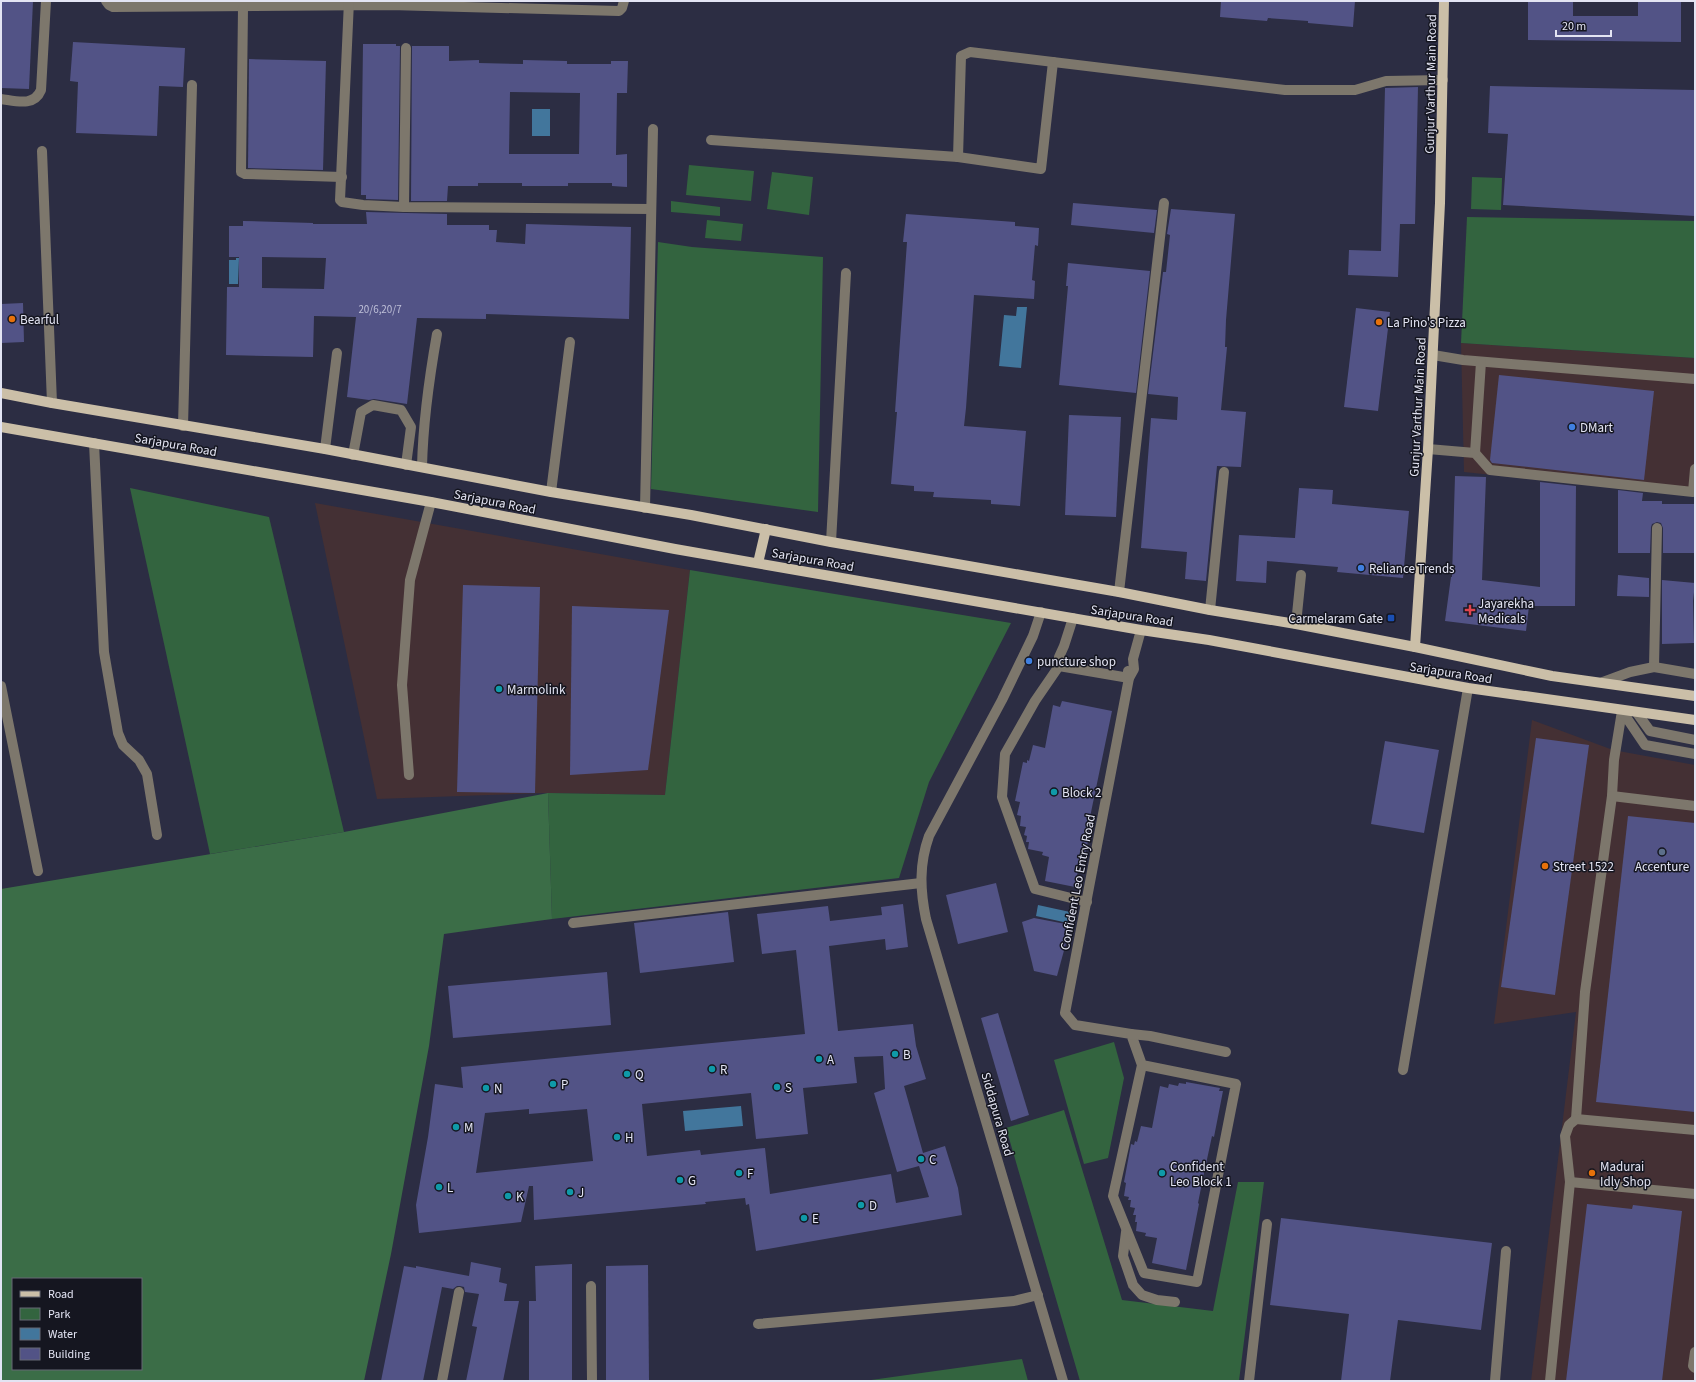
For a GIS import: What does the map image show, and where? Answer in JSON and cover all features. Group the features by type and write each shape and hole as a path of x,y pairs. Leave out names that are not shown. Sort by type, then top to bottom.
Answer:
{"main road":[{"name":"Gunjur Varthur Main Road","path":"1415,647 1428,449 1441,195 1444,1"},
{"name":"Sarjapura Road","path":"1,393 183,426 325,449 551,492 1119,592 1210,610 1296,624 1552,676 1695,696"},
{"name":"Sarjapura Road","path":"1,427 431,502 758,563 1141,630 1209,640 1468,688 1622,711 1695,720"},
{"path":"758,563 766,529"}],"street":[{"path":"1,100 27,102 35,100 42,90 46,1"},
{"path":"106,1 112,7 243,8 390,3 619,11 622,8 624,1"},
{"path":"349,4 340,200 342,202 363,205 404,207 651,209"},
{"path":"243,8 241,172 245,174 342,177"},
{"path":"404,207 406,48"},
{"path":"958,156 961,56 970,52 1285,90 1355,90 1386,81 1443,80"},
{"path":"712,140 958,156 1041,169 1053,62"},
{"path":"183,426 192,86"},
{"path":"645,508 653,129"},
{"path":"42,151 52,403"},
{"path":"1119,592 1164,203"},
{"path":"831,542 846,273"},
{"path":"422,467 422,442 428,380 437,334"},
{"path":"551,492 570,342"},
{"path":"325,449 337,353"},
{"path":"1433,355 1482,362 1695,379"},
{"path":"1475,453 1482,362"},
{"path":"353,455 361,412 373,406 401,410 411,427 406,465"},
{"path":"94,443 104,652 118,733 123,745 139,760 147,774 157,835"},
{"path":"1428,449 1475,453 1490,470 1694,492 1695,469"},
{"path":"1210,610 1224,472"},
{"path":"409,775 402,685 410,580 431,502"},
{"path":"1654,667 1657,528"},
{"path":"1296,624 1301,575"},
{"name":"Siddapura Road","path":"1041,612 1033,636 1002,700 929,836 924,852 920,883 926,918 1063,1381"},
{"path":"1073,618 1059,657 1059,666 1035,701 1005,754 1002,797 1035,889 1087,902"},
{"name":"Confident Leo Entry Road","path":"1131,1034 1075,1025 1065,1013 1129,678 1134,669 1133,659 1141,630"},
{"path":"1059,666 1129,678"},
{"path":"1603,682 1630,672 1654,667 1695,674"},
{"path":"1,686 38,871"},
{"path":"1403,1070 1468,688"},
{"path":"1622,711 1645,745 1695,754"},
{"path":"1550,1381 1570,1182 1565,1136 1569,1125 1576,1119 1585,992 1612,796 1614,760 1622,711"},
{"path":"1637,712 1650,731 1695,740"},
{"path":"1612,796 1695,806"},
{"path":"572,923 920,883"},
{"path":"1142,1065 1236,1084 1196,1282 1144,1273 1113,1196 1142,1065 1131,1034 1150,1036 1226,1052"},
{"path":"1576,1119 1695,1130"},
{"path":"1570,1182 1695,1194"},
{"path":"1249,1381 1267,1224"},
{"path":"1126,1230 1123,1256 1133,1285 1142,1295 1156,1300 1175,1302"},
{"path":"1495,1381 1506,1251"},
{"path":"591,1286 592,1381"},
{"path":"442,1381 459,1292"},
{"path":"758,1324 1014,1301 1038,1295"},
{"path":"1695,1352 1693,1366 1695,1368"}],"shaded area":[{"path":"1461,343 1695,358 1695,496 1464,472"},
{"path":"315,503 690,570 665,795 543,793 377,799"},
{"path":"1532,720 1613,750 1695,765 1695,1381 1531,1381 1576,1012 1494,1024"}],"green space":[{"path":"689,165 754,171 751,201 686,195"},
{"path":"772,172 813,177 809,215 767,209"},
{"path":"1472,177 1502,178 1501,210 1471,209"},
{"path":"671,201 720,207 720,216 671,212"},
{"path":"1467,217 1695,221 1695,358 1461,343"},
{"path":"707,220 743,224 741,241 705,238"},
{"path":"658,242 692,247 823,257 818,512 651,489"},
{"path":"130,488 269,517 344,832 210,854"},
{"path":"690,570 1011,623 929,782 899,878 552,919 548,793 665,795"},
{"path":"548,793 552,919 444,934 429,1046 391,1254 364,1381 1,1381 1,889 344,832"},
{"path":"1114,1042 1124,1078 1108,1158 1084,1164 1054,1060"},
{"path":"1064,1110 1122,1300 1213,1311 1238,1182 1264,1182 1239,1381 1080,1381 1006,1128"},
{"path":"1022,1359 1028,1381 864,1381"}],"water":[{"path":"532,109 550,109 550,136 532,136"},
{"path":"236,258 239,258 238,284 229,284 229,260 236,260"},
{"path":"1017,307 1027,307 1021,368 999,366 1004,315 1016,316"},
{"path":"1038,905 1070,912 1068,923 1036,916"},
{"path":"741,1106 743,1126 685,1131 683,1111"}],"building":[{"path":"1,1 33,1 29,89 1,88"},
{"path":"1221,1 1355,1 1353,27 1308,23 1308,21 1268,18 1267,21 1220,17"},
{"path":"1528,1 1573,1 1573,16 1638,16 1638,1 1681,1 1681,42 1528,40"},
{"path":"73,42 185,48 183,87 159,86 157,136 76,133 78,82 70,81"},
{"path":"363,44 396,44 396,46 400,46 398,200 366,199 366,195 361,195"},
{"path":"412,46 449,46 449,61 479,60 479,63 523,64 523,60 567,61 567,64 611,64 611,61 628,61 627,93 617,93 616,155 627,154 627,187 612,186 612,183 568,183 568,186 522,186 522,183 478,183 478,186 448,186 447,201 411,201","holes":["510,92 580,93 579,154 509,154"]},
{"path":"249,59 326,61 323,170 248,168"},
{"path":"1490,86 1695,90 1695,216 1503,205 1508,134 1488,133"},
{"path":"1418,87 1415,224 1400,224 1398,277 1348,275 1349,250 1381,251 1385,88"},
{"path":"1073,203 1157,210 1154,233 1071,225"},
{"path":"1171,209 1235,214 1226,320 1225,347 1227,347 1221,410 1246,412 1241,467 1217,466 1206,581 1185,579 1187,552 1141,548 1151,418 1177,420 1178,397 1148,394 1163,272 1166,272 1170,235 1167,234"},
{"path":"366,212 447,214 447,225 489,225 489,230 497,230 496,242 525,244 526,224 631,227 629,319 486,314 486,319 417,318 407,404 347,397 356,317 314,316 313,357 226,355 227,287 239,287 239,257 229,257 229,226 243,226 243,221 313,224 367,224","holes":["262,257 326,258 324,289 262,288"]},
{"path":"906,214 1015,222 1015,226 1039,228 1038,246 1035,245 1032,280 1035,281 1034,299 974,295 964,426 1026,431 1020,506 991,504 991,500 933,497 934,492 914,491 914,486 891,484 897,412 895,412 907,242 903,242"},
{"path":"1068,263 1150,271 1136,393 1059,385 1068,286 1066,286"},
{"name":"Bearful","path":"23,303 24,342 1,343 1,304"},
{"path":"1356,308 1390,312 1378,411 1344,407"},
{"name":"DMart","path":"1499,375 1654,391 1644,480 1492,463 1490,460"},
{"path":"1069,415 1121,417 1116,517 1065,515"},
{"path":"1455,476 1486,477 1482,580 1540,587 1540,482 1576,486 1575,606 1529,606 1526,631 1445,621 1452,577"},
{"path":"1299,488 1333,490 1332,504 1409,511 1403,578 1337,572 1338,567 1267,561 1266,583 1236,581 1239,535 1295,538"},
{"path":"1618,490 1643,493 1642,501 1662,501 1662,504 1695,504 1695,553 1663,553 1663,528 1661,523 1657,522 1652,524 1651,527 1650,553 1618,553"},
{"path":"1618,575 1649,578 1649,597 1617,596"},
{"path":"1662,580 1695,583 1693,601 1694,643 1662,644"},
{"name":"Marmolink","path":"463,585 540,587 535,793 457,792"},
{"path":"572,606 669,610 648,770 570,775"},
{"name":"Block 2","path":"1062,701 1112,711 1089,822 1092,823 1083,864 1079,864 1075,887 1045,881 1049,857 1042,855 1043,852 1028,849 1029,842 1026,842 1027,836 1024,835 1026,827 1020,826 1021,816 1017,815 1020,802 1015,801 1023,762 1027,763 1027,760 1029,761 1033,745 1045,748 1053,705 1060,707"},
{"name":"Street 1522","path":"1536,738 1589,745 1555,995 1501,987"},
{"path":"1385,741 1439,750 1424,833 1371,824"},
{"path":"1628,816 1695,823 1695,1112 1596,1102"},
{"path":"996,883 1008,932 958,944 946,895"},
{"path":"903,904 908,947 886,950 885,939 829,946 838,1031 913,1024 916,1046 926,1079 904,1086 923,1153 945,1146 958,1188 962,1215 756,1251 749,1204 746,1205 745,1198 705,1202 706,1204 534,1220 533,1186 529,1186 521,1222 419,1233 416,1205 428,1137 435,1084 463,1088 461,1067 805,1034 796,950 762,954 757,914 828,906 830,921 882,915 881,907","holes":["883,1056 885,1089 874,1093 897,1172 919,1166 929,1197 896,1203 891,1174 770,1194 765,1148 701,1155 700,1150 647,1156 642,1104 751,1093 756,1139 808,1134 803,1088 857,1083 854,1057","529,1109 529,1114 587,1109 593,1161 476,1173 485,1113"]},
{"path":"728,912 734,962 640,973 634,923"},
{"path":"1034,918 1071,925 1057,976 1034,971 1022,922"},
{"path":"607,972 611,1025 453,1038 448,986"},
{"path":"998,1013 1029,1115 1011,1121 981,1018"},
{"name":"Confident Leo Block 1","path":"1186,1082 1220,1088 1219,1091 1223,1091 1214,1137 1212,1136 1203,1178 1186,1270 1152,1263 1157,1238 1145,1236 1146,1233 1136,1231 1136,1215 1133,1215 1135,1208 1130,1207 1131,1200 1128,1200 1129,1197 1124,1196 1126,1183 1124,1182 1131,1144 1134,1145 1135,1141 1137,1142 1141,1126 1152,1128 1160,1086 1168,1088 1169,1084 1178,1086 1179,1083 1186,1084"},
{"path":"1587,1204 1632,1209 1633,1205 1682,1211 1662,1381 1566,1381"},
{"path":"1281,1218 1492,1243 1481,1330 1398,1320 1390,1381 1341,1381 1349,1314 1270,1305"},
{"path":"471,1262 501,1268 499,1282 507,1284 504,1301 519,1301 503,1381 466,1381 477,1327 472,1326 479,1294 465,1292 464,1287 457,1286 453,1289 442,1287 423,1381 381,1381 404,1266 416,1268 416,1266 469,1276"},
{"path":"572,1264 572,1381 529,1381 529,1301 536,1301 535,1266"},
{"path":"648,1265 649,1381 606,1381 606,1266"}],"place":[{"name":"Bearful","path":"12,319"},
{"name":"La Pino's Pizza","path":"1379,322"},
{"name":"DMart","path":"1572,427"},
{"name":"Reliance Trends","path":"1361,568"},
{"name":"Jayarekha Medicals","path":"1470,610"},
{"name":"Carmelaram Gate","path":"1391,618"},
{"name":"puncture shop","path":"1029,661"},
{"name":"Marmolink","path":"499,689"},
{"name":"Block 2","path":"1054,792"},
{"name":"Accenture","path":"1662,852"},
{"name":"Street 1522","path":"1545,866"},
{"name":"B","path":"895,1054"},
{"name":"A","path":"819,1059"},
{"name":"R","path":"712,1069"},
{"name":"Q","path":"627,1074"},
{"name":"P","path":"553,1084"},
{"name":"S","path":"777,1087"},
{"name":"N","path":"486,1088"},
{"name":"M","path":"456,1127"},
{"name":"H","path":"617,1137"},
{"name":"C","path":"921,1159"},
{"name":"F","path":"739,1173"},
{"name":"Confident Leo Block 1","path":"1162,1173"},
{"name":"Madurai Idly Shop","path":"1592,1173"},
{"name":"G","path":"680,1180"},
{"name":"L","path":"439,1187"},
{"name":"J","path":"570,1192"},
{"name":"K","path":"508,1196"},
{"name":"D","path":"861,1205"},
{"name":"E","path":"804,1218"}]}
